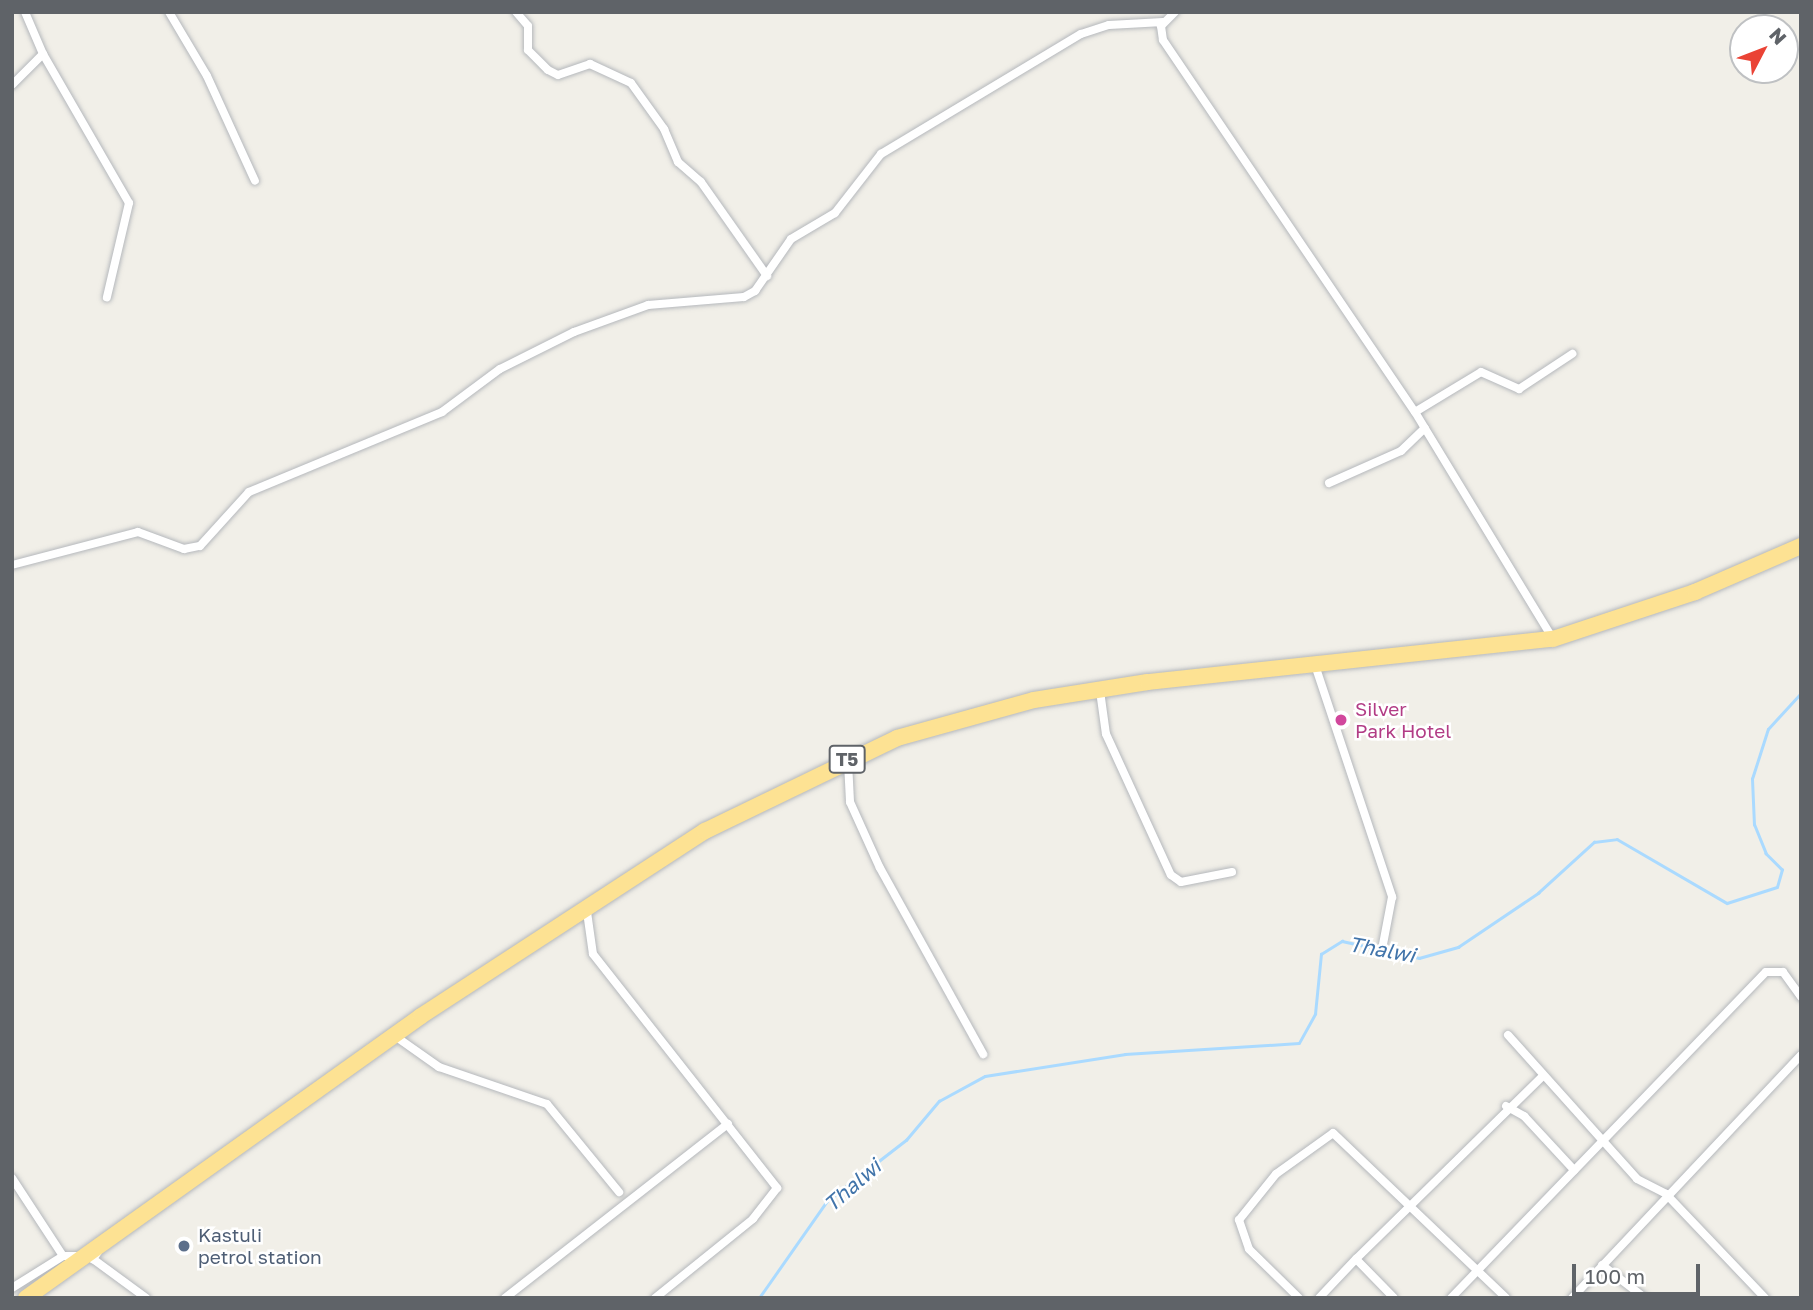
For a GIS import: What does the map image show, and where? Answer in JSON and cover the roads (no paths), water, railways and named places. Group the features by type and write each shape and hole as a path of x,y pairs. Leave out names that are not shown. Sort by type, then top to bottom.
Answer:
{"highway":[{"name":"T5","path":"26,1298 395,1036 744,808 848,759 941,725 1100,691 1314,663 1553,639 1695,592 1801,547"}],"street":[{"path":"25,12 43,54 129,203 107,297"},
{"path":"169,12 207,76 255,181"},
{"path":"516,12 528,26 528,50 548,70 558,75 590,64 631,83 678,162 701,182 766,276"},
{"path":"12,565 131,533 184,549 200,546 249,492 442,412 500,369 552,341 623,311 744,297 766,276 791,239 835,213 881,154 1081,34 1109,25 1163,22 1175,12"},
{"path":"1163,22 1163,40 1415,412 1553,639"},
{"path":"12,85 43,54"},
{"path":"1415,412 1480,372 1519,389 1572,354"},
{"path":"1329,483 1401,452 1425,428"},
{"path":"1314,663 1392,897 1383,944"},
{"path":"1100,691 1106,734 1171,875 1181,882 1231,872"},
{"path":"848,759 850,802 860,824 983,1054"},
{"path":"587,912 593,954 771,1176 776,1193 655,1298"},
{"path":"1451,1298 1766,972 1783,972 1801,997"},
{"path":"1507,1035 1643,1185 1666,1194 1765,1298"},
{"path":"395,1036 439,1067 547,1104 618,1192"},
{"path":"1572,1298 1666,1194 1801,1055"},
{"path":"1319,1298 1506,1107 1543,1076"},
{"path":"1506,1107 1574,1170"},
{"path":"506,1298 728,1124"},
{"path":"1299,1298 1249,1248 1238,1220 1256,1193 1314,1142 1333,1132 1348,1140 1411,1206 1506,1298"},
{"path":"12,1178 63,1256"},
{"path":"102,1246 93,1259 146,1298"},
{"path":"12,1288 63,1256 85,1256"},
{"path":"1356,1259 1394,1298"},
{"path":"1602,1265 1645,1298"}],"waterway":[{"name":"Thalwi","path":"759,1298 827,1201 906,1140 939,1101 985,1076 1125,1054 1299,1043 1315,1014 1321,954 1342,941 1419,958 1458,947 1538,893 1594,842 1617,839 1727,903 1777,887 1782,870 1766,854 1754,825 1752,779 1768,729 1801,693"}],"place":[{"name":"Silver Park Hotel","path":"1341,720"},
{"name":"Kastuli petrol station","path":"184,1246"}]}
